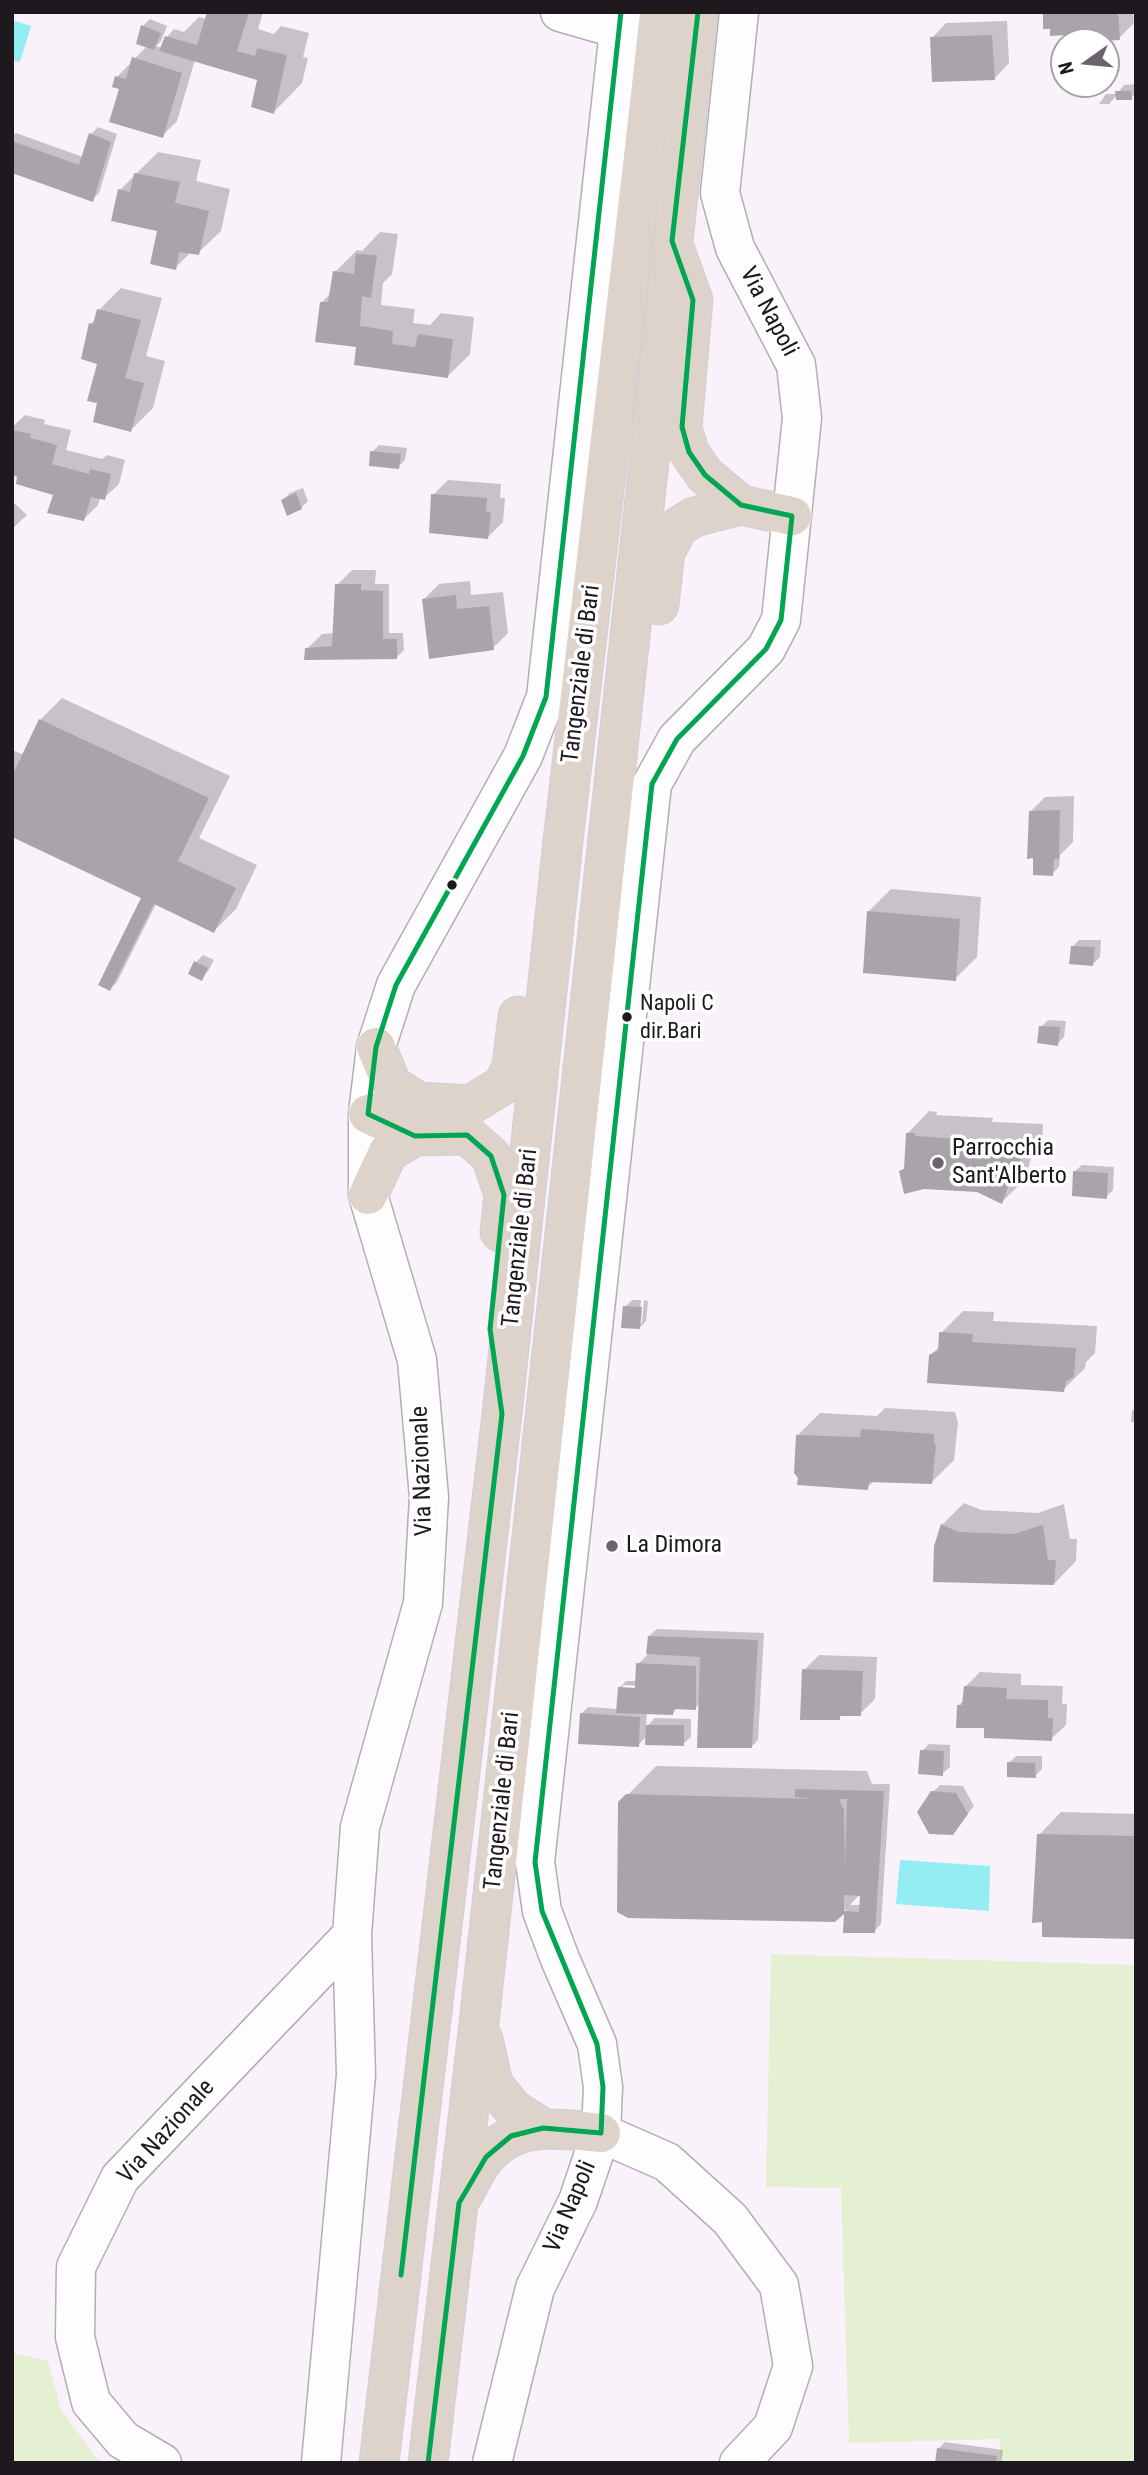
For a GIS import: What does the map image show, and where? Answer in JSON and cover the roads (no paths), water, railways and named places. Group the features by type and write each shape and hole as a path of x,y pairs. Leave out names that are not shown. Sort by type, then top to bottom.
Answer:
{"highway":[{"name":"Tangenziale di Bari","path":"379,2463 502,1413 563,841 660,12"},
{"name":"Tangenziale di Bari","path":"428,2463 479,2023 698,12"},
{"path":"672,241 693,300 682,427 689,453 705,475 741,505"},
{"path":"619,731 650,685 665,552 678,527 694,517 741,505 792,516"},
{"path":"368,1195 388,1152 417,1119 470,1105 503,1085 512,1066 533,893 563,841"},
{"path":"376,1047 392,1085 417,1119"},
{"path":"368,1114 417,1119 467,1135 491,1156 505,1195 490,1329 502,1413"},
{"path":"479,2023 493,2084 513,2109 543,2128"},
{"path":"459,2203 486,2157 511,2136 543,2128 601,2133"}],"street":[{"path":"376,1047 396,985 523,757 546,697 620,21 560,12"},
{"name":"Via Napoli","path":"492,2463 535,2288 578,2201 601,2133 603,2087 597,2044 542,1911 535,1862 652,784 677,739 766,649 781,620 803,418 796,365 735,248 720,193 739,12"},
{"name":"Via Nazionale","path":"321,2463 356,2075 352,1936 360,1827 423,1603 429,1497 417,1360 368,1195 368,1114 376,1047"},
{"name":"Via Nazionale","path":"162,2463 123,2440 91,2402 75,2337 76,2267 120,2178 352,1936"},
{"path":"601,2133 667,2162 730,2219 779,2285 793,2367 773,2427 739,2463"}],"water":[{"path":"12,20 31,26 20,62 12,60"},
{"path":"900,1860 990,1866 989,1911 896,1904"}],"place":[{"name":"Napoli C dir.Bari","path":"627,1017"},
{"name":"Parrocchia Sant'Alberto","path":"938,1163"},
{"name":"La Dimora","path":"612,1546"}]}
